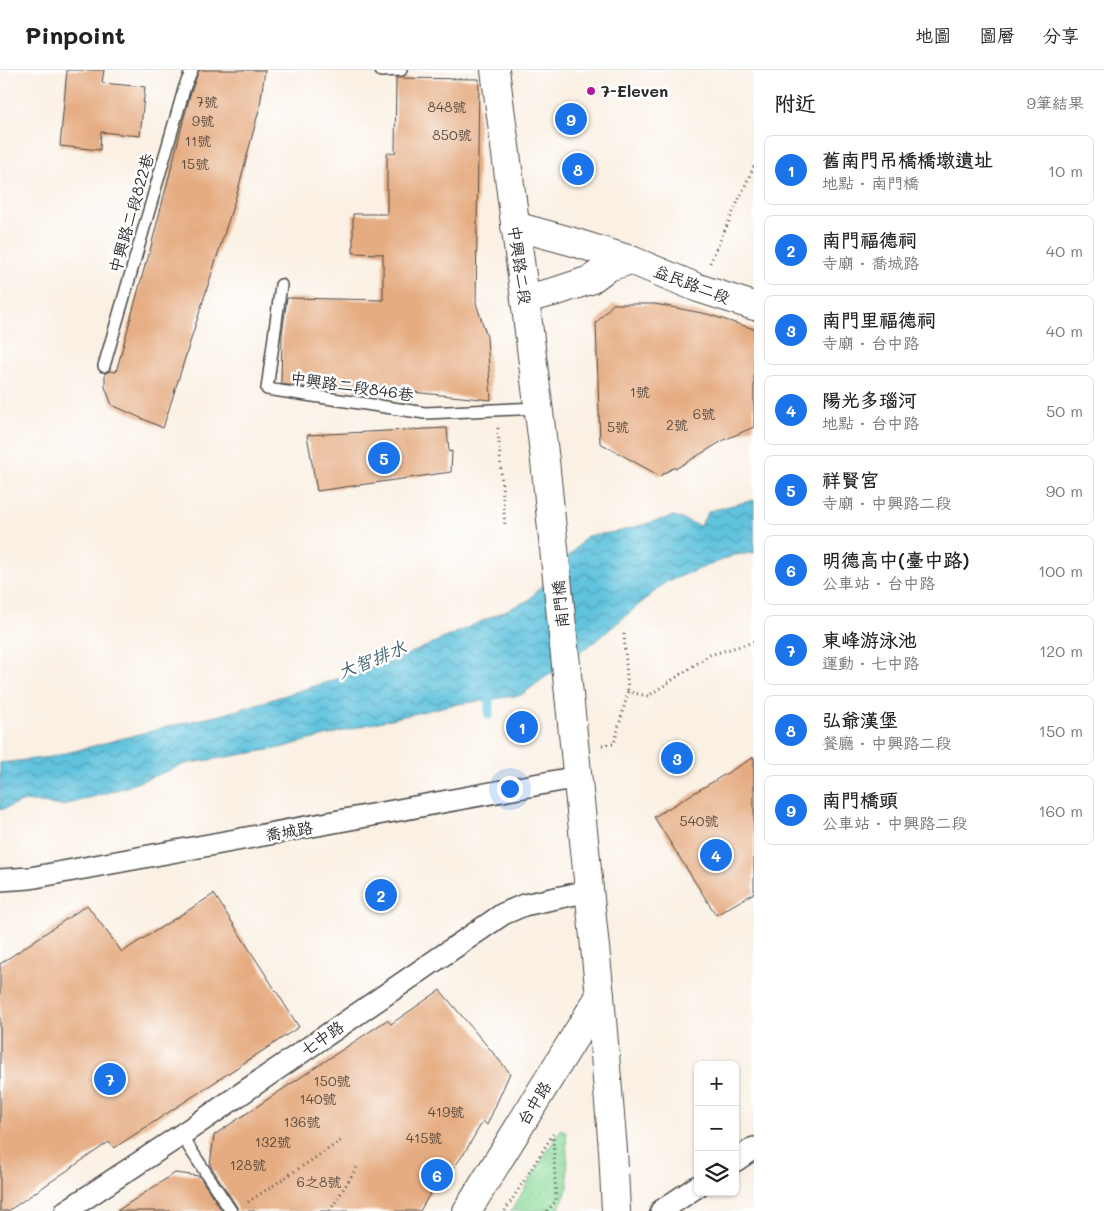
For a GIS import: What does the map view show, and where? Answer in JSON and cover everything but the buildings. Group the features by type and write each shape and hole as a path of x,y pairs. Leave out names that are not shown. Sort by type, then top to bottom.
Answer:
{"street":[{"name":"中興路二段","path":"495,70 539,408 544,461"},
{"name":"益民路二段","path":"515,226 630,260 698,288 754,306"},
{"path":"525,299 590,280 608,267 630,260"},
{"name":"南門橋","path":"544,461 575,747"},
{"path":"575,747 600,996 616,1211"},
{"name":"喬城路","path":"0,880 30,878 578,777"},
{"name":"七中路","path":"66,1211 181,1135 503,914 524,905 589,891"},
{"name":"台中路","path":"467,1211 600,996"},
{"path":"739,1157 754,1148"},
{"path":"661,1211 694,1189"}],"lane":[{"name":"中興路二段822巷","path":"104,366 185,86 192,70"},
{"path":"381,71 402,70"},
{"name":"中興路二段846巷","path":"281,285 267,389 425,413 539,408"},
{"path":"181,1135 231,1211"}],"path":[{"path":"698,288 754,166"},
{"path":"497,410 505,526"},
{"path":"575,747 614,744 628,692 624,634"},
{"path":"628,692 648,696 710,655 754,642"},
{"path":"505,1211 552,1134 556,1202 547,1211"},
{"path":"243,1206 342,1140"},
{"path":"330,1211 358,1165"}],"green space":[{"path":"561,1129 566,1132 568,1187 558,1211 511,1211"}],"water":[{"path":"754,500 754,553 735,555 666,582 597,640 521,695 451,705 280,748 185,764 126,787 62,806 25,801 0,810 0,763 51,757 170,726 225,714 391,662 529,600 587,536 617,532 674,516 700,526 709,511"}],"waterway":[{"path":"489,688 489,715"}],"place":[{"name":"7-Eleven","path":"591,91"},
{"name":"南門橋頭","path":"571,119"},
{"name":"弘爺漢堡","path":"578,169"},
{"name":"祥賢宮","path":"384,458"},
{"name":"舊南門吊橋橋墩遺址","path":"522,727"},
{"name":"南門里福德祠","path":"677,758"},
{"name":"陽光多瑙河","path":"716,855"},
{"name":"南門福德祠","path":"381,895"},
{"name":"東峰游泳池","path":"110,1079"},
{"name":"明德高中(臺中路)","path":"437,1175"}],"water label":[{"name":"大智排水","path":"372,660"}]}
